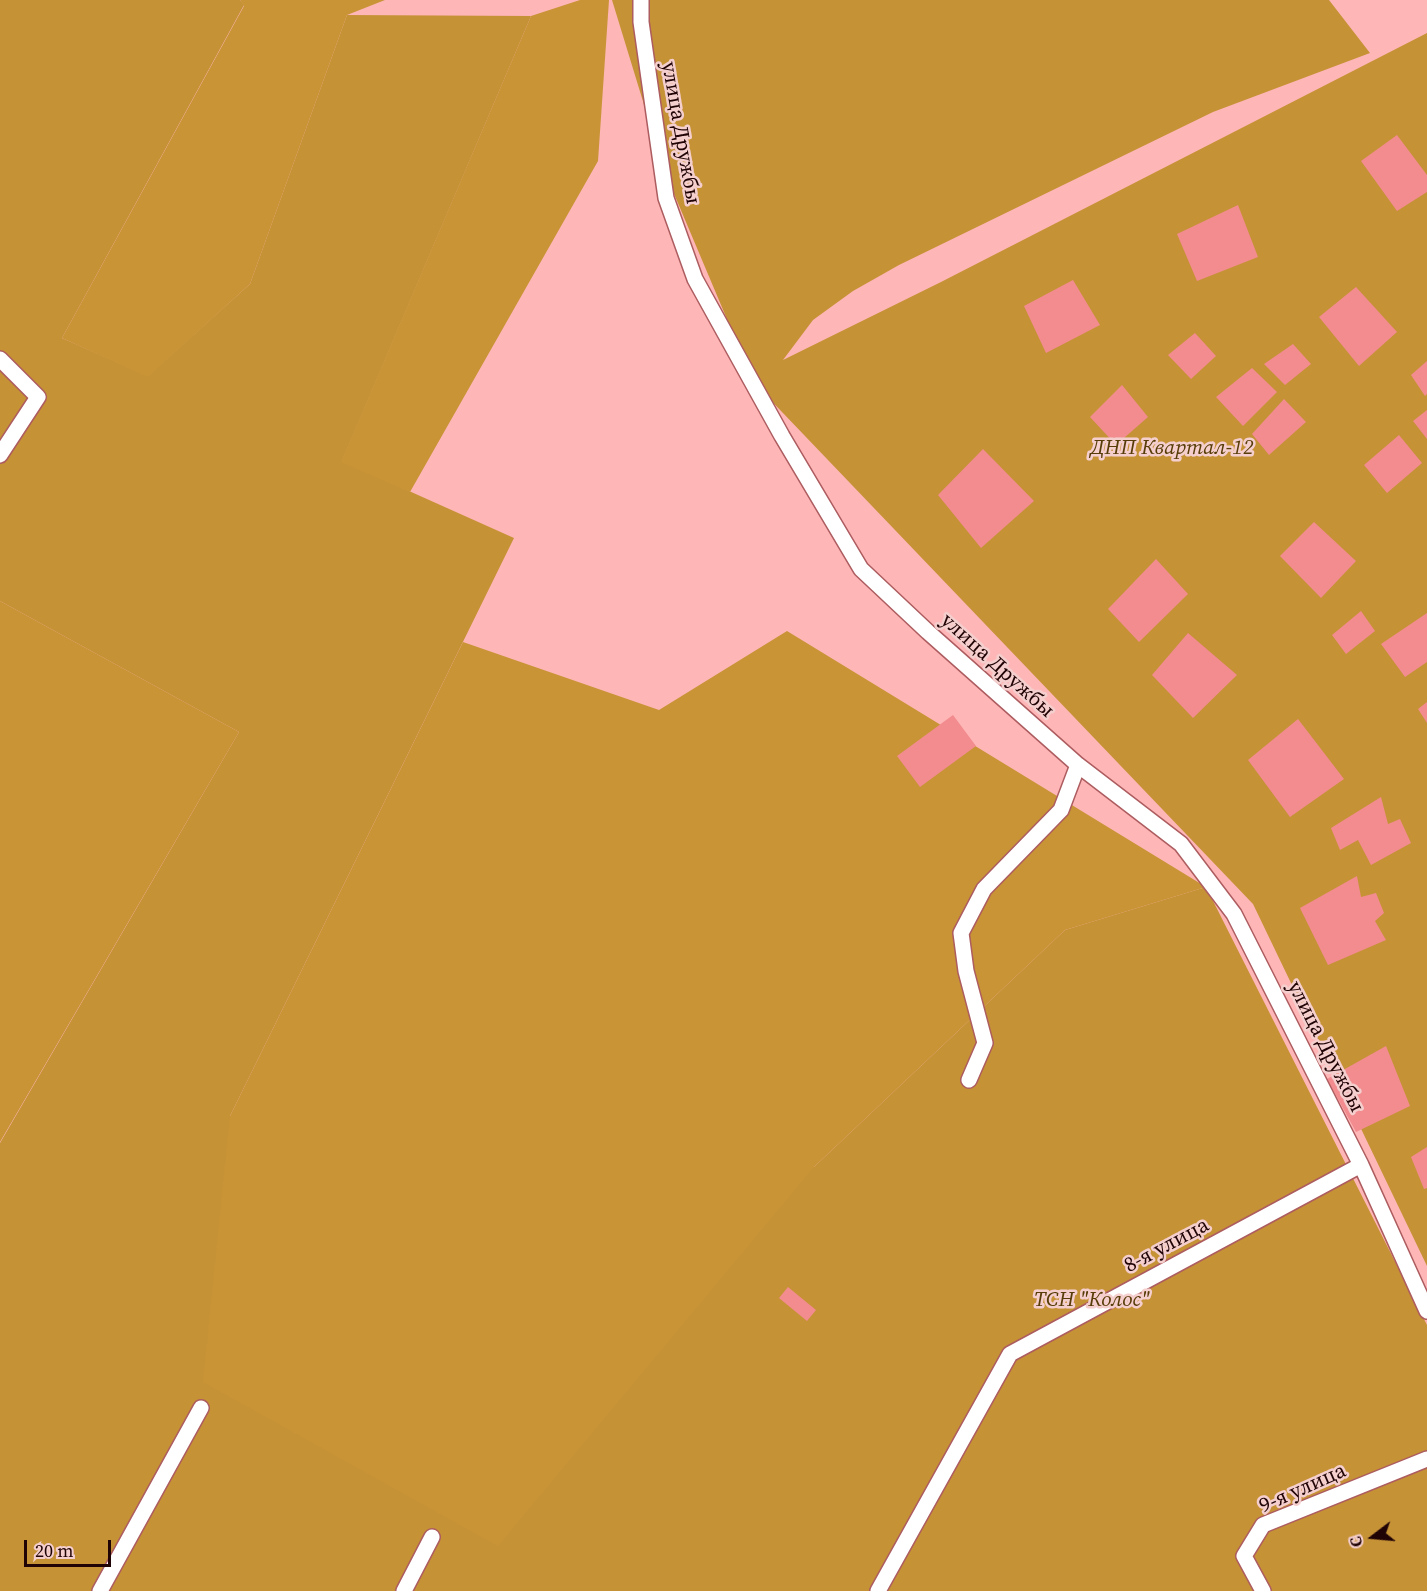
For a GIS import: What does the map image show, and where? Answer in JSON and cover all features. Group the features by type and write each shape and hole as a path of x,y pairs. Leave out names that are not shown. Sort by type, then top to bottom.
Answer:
{"lane":[{"name":"улица Дружбы","path":"641,0 641,22 666,198 695,279 782,436 861,568 928,632 1078,765 1181,844 1234,914 1361,1165 1427,1311"},
{"path":"0,359 38,397 0,455"},
{"path":"969,1080 986,1043 966,971 961,933 984,889 1061,810 1078,765"},
{"name":"8-я улица","path":"878,1591 1010,1354 1361,1165"},
{"path":"100,1591 201,1408"},
{"name":"9-я улица","path":"1263,1591 1244,1556 1263,1525 1427,1459"},
{"path":"404,1591 432,1537"}],"green space":[{"name":"ТСН \"Колос\"","path":"0,0 240,0 244,5 62,338 148,376 250,284 347,15 531,16 342,461 514,538 230,1116 814,1167 1065,930 1206,887 1427,1325 1427,1591 0,1591 0,1143 239,732 0,601"},
{"name":"ДНП Квартал-12","path":"612,0 1329,0 1370,53 1213,112 899,265 853,291 813,320 783,360 941,282 1427,33 1427,1266 1253,904 760,389 751,376 664,170"}],"shaded area":[{"path":"240,0 385,0 347,15 250,284 148,377 62,338 244,6"},
{"path":"580,0 609,0 598,161 410,492 341,462 531,16"},
{"path":"0,601 239,732 0,1142"},
{"path":"787,631 1206,887 1065,930 814,1167 498,1546 203,1382 230,1116 463,642 659,710"}],"building":[{"path":"1397,135 1427,175 1427,192 1397,211 1361,161"},
{"path":"1238,205 1258,257 1197,281 1177,234"},
{"path":"1073,280 1100,325 1046,353 1024,306"},
{"path":"1356,287 1397,332 1359,366 1319,317"},
{"path":"1195,333 1216,356 1191,379 1168,355"},
{"path":"1293,344 1311,364 1285,385 1264,364"},
{"path":"1427,361 1427,394 1425,396 1411,375"},
{"path":"1252,368 1277,392 1243,426 1216,397"},
{"path":"1122,385 1148,417 1116,445 1090,417"},
{"path":"1284,399 1306,422 1269,455 1252,434"},
{"path":"1427,410 1427,439 1413,421"},
{"path":"1399,435 1422,463 1387,493 1364,465"},
{"path":"983,449 1034,501 981,548 938,495"},
{"path":"1314,522 1356,561 1321,598 1280,556"},
{"path":"1156,559 1188,594 1139,642 1108,609"},
{"path":"1361,611 1375,631 1346,654 1332,635"},
{"path":"1427,613 1427,662 1405,677 1381,644"},
{"path":"1188,633 1237,675 1193,718 1152,675"},
{"path":"1427,702 1427,723 1418,709"},
{"path":"953,715 976,746 920,787 897,756"},
{"path":"1298,719 1344,779 1290,817 1248,760"},
{"path":"1381,797 1388,824 1400,819 1411,843 1371,865 1358,840 1340,850 1331,828"},
{"path":"1357,876 1361,897 1376,893 1384,913 1375,921 1386,940 1328,965 1300,908"},
{"path":"1386,1046 1410,1106 1356,1132 1327,1079"},
{"path":"1427,1147 1427,1188 1424,1189 1411,1157"},
{"path":"788,1287 816,1310 807,1321 779,1298"}]}
